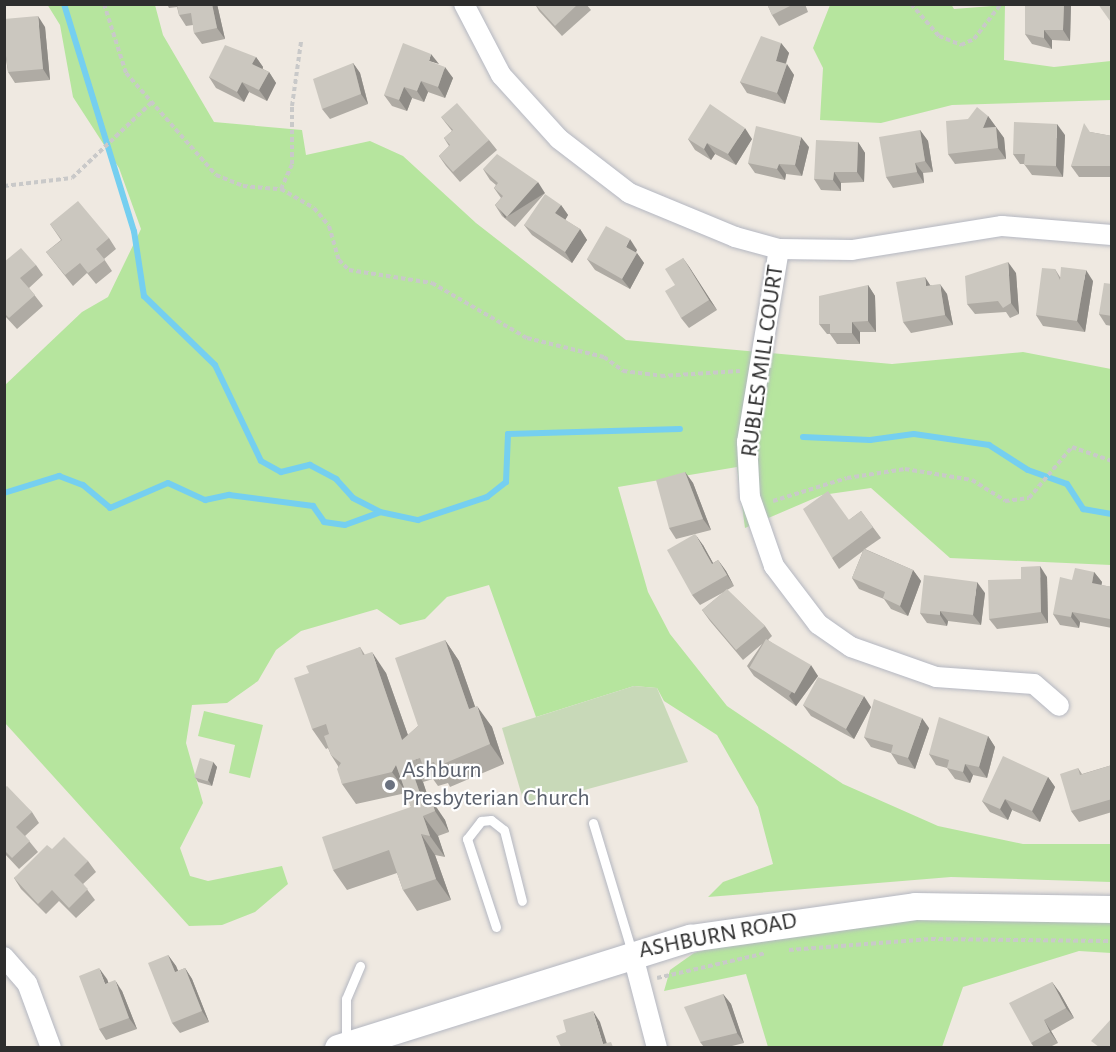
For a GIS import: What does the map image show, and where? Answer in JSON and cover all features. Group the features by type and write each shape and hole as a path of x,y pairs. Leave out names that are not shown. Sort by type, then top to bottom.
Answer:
{"main road":[{"name":"ASHBURN ROAD","path":"342,1046 632,952 751,927 915,906 1112,909"}],"street":[{"path":"464,4 501,75 559,139 664,211 779,249 893,246 1002,226 1112,235"},
{"name":"RUBLES MILL COURT","path":"779,249 756,374 747,442 754,508 774,566 794,597 818,624 851,647 936,677 1034,684 1059,706"},
{"path":"632,952 657,1047"},
{"path":"4,957 27,983 51,1047"}],"lane":[{"path":"496,927 468,839 481,821 491,820 504,830 522,901"},
{"path":"593,823 632,952"},
{"path":"342,1046 346,999 360,966"}],"path":[{"path":"104,4 126,74 216,175 243,186 281,189 314,208 329,226 339,260 349,270 432,283 527,338 604,357 623,371 661,376 727,368 756,374"},
{"path":"910,4 939,36 961,45 974,39 1001,4"},
{"path":"281,189 292,164 292,106 301,42"},
{"path":"4,186 72,178 152,102"},
{"path":"754,508 847,478 905,469 972,480 1005,501 1029,498 1044,484 1072,447 1112,461"},
{"path":"781,951 931,939 1112,941"},
{"path":"640,982 769,953"}],"green space":[{"path":"47,4 155,5 163,35 214,122 302,130 306,155 370,141 403,156 476,223 626,340 892,364 1023,352 1111,369 1111,565 950,558 871,488 822,495 745,528 737,467 618,487 648,592 670,634 727,706 843,784 938,826 1023,844 1111,844 1111,882 951,877 708,897 723,882 773,864 758,807 717,735 664,701 657,688 634,686 536,717 489,585 447,597 425,619 400,625 377,609 301,631 276,650 258,681 227,703 192,705 186,743 203,803 180,848 190,876 208,881 282,866 288,884 255,912 222,925 189,926 5,723 4,386 82,312 108,297 141,229 119,168 73,97 60,25"},
{"path":"951,4 954,9 1005,5 1004,60 1054,67 1111,61 1111,100 952,105 881,123 820,120 823,68 813,48 830,5"},
{"path":"634,686 657,688 688,762 525,806 502,728"},
{"path":"204,711 263,725 250,778 229,773 235,745 198,736"},
{"path":"933,916 1111,922 1111,953 1079,951 963,987 942,1047 768,1047 746,974 664,991 670,970 694,953 718,946"}],"building":[{"path":"177,4 212,4 217,28 194,33 191,13 179,15"},
{"path":"535,4 578,4 555,26"},
{"path":"767,4 794,4 772,15"},
{"path":"1025,4 1064,4 1063,30 1044,30 1044,38 1025,34"},
{"path":"1098,4 1112,4 1112,20 1110,21"},
{"path":"38,16 43,69 8,72 4,48 4,19"},
{"path":"761,36 781,43 776,61 787,64 777,93 740,82"},
{"path":"403,43 431,54 429,61 445,67 438,87 421,81 417,91 404,87 399,100 384,95"},
{"path":"225,45 256,57 252,64 269,72 259,90 242,82 237,92 209,77"},
{"path":"353,63 361,94 322,109 313,79"},
{"path":"457,103 489,140 453,172 439,156 450,145 444,138 453,130 441,117"},
{"path":"710,104 745,128 728,154 707,143 704,149 688,139"},
{"path":"977,107 988,116 983,128 996,127 998,148 948,154 946,121 968,119"},
{"path":"1014,122 1057,124 1056,166 1024,165 1025,154 1013,154"},
{"path":"1084,123 1090,132 1112,136 1112,166 1071,166"},
{"path":"756,126 801,137 795,165 779,164 777,169 748,163"},
{"path":"920,130 925,161 915,163 917,172 886,177 879,137"},
{"path":"816,140 858,142 857,172 834,172 833,180 814,179"},
{"path":"497,154 538,182 507,217 495,205 503,196 494,188 498,183 483,169"},
{"path":"545,194 561,205 555,213 580,229 565,252 524,225"},
{"path":"78,201 109,238 96,249 105,260 88,273 80,263 65,275 46,252 62,240 50,224"},
{"path":"606,226 630,239 626,247 637,253 622,279 587,259"},
{"path":"21,248 36,265 20,278 35,295 9,318 4,313 4,262"},
{"path":"683,258 709,300 681,318 665,291 675,285 665,269"},
{"path":"1008,262 1011,303 1003,308 998,301 967,304 965,276"},
{"path":"1061,267 1086,270 1077,321 1036,315 1042,268 1055,269 1060,280"},
{"path":"925,277 926,286 940,284 945,315 903,322 896,282"},
{"path":"1104,283 1112,284 1112,316 1099,314"},
{"path":"868,285 868,321 852,322 852,333 830,333 830,324 819,324 819,296"},
{"path":"685,472 703,519 669,528 656,480"},
{"path":"828,491 849,520 861,511 873,527 832,558 803,509"},
{"path":"695,534 712,564 718,560 727,575 692,595 667,550"},
{"path":"864,549 913,570 900,606 883,598 885,592 852,578"},
{"path":"1040,566 1041,612 989,619 988,580 1021,579 1021,567"},
{"path":"1075,568 1094,572 1092,583 1112,587 1110,619 1072,612 1071,617 1053,614 1060,577 1072,580"},
{"path":"924,575 977,582 973,615 940,611 940,615 920,613"},
{"path":"727,589 765,626 736,650 702,610"},
{"path":"766,639 811,665 795,694 750,668"},
{"name":"Ashburn Presbyterian Church","path":"445,640 469,709 477,706 490,744 436,767 434,762 423,766 420,758 409,762 423,802 431,799 435,811 423,816 430,836 421,834 436,879 403,890 389,850 333,870 322,837 411,807 396,765 392,772 342,784 337,769 341,763 331,755 324,736 329,734 326,724 312,729 294,678 309,673 306,666 360,647 363,655 372,652 402,740 418,726 395,658"},
{"path":"818,677 864,696 846,729 803,705"},
{"path":"874,699 922,718 908,758 891,753 893,745 864,737"},
{"path":"939,717 988,736 979,767 965,764 963,772 947,768 949,760 929,754"},
{"path":"1003,756 1048,777 1032,811 1005,799 1000,809 982,801"},
{"path":"200,758 213,762 208,781 194,777"},
{"path":"1112,765 1112,799 1071,811 1060,774 1078,768 1080,775"},
{"path":"7,786 32,812 16,827 30,841 12,858 4,850 4,788"},
{"path":"64,837 88,861 74,875 88,889 69,908 52,890 38,904 14,878 47,845 52,849"},
{"path":"168,955 175,972 185,968 202,1011 172,1023 148,963"},
{"path":"99,968 105,984 115,980 129,1018 99,1029 79,976"},
{"path":"1052,982 1066,1008 1044,1020 1050,1032 1031,1043 1009,1003"},
{"path":"723,994 737,1033 700,1042 684,1007"},
{"path":"593,1011 603,1044 611,1042 613,1047 561,1047 556,1036 566,1032 563,1020"},
{"path":"1112,1018 1112,1046 1099,1047 1091,1041"}],"waterway":[{"path":"64,4 134,231 144,296 215,365 261,461 281,472 310,465 336,479 353,498 380,512 418,520 487,497 506,482 508,434 680,429"},
{"path":"803,437 870,440 914,434 989,445 1028,470 1067,484 1083,509 1112,514"},
{"path":"4,493 59,476 83,485 110,508 168,483 205,500 229,495 313,506 324,522 345,525 380,512"}],"place":[{"name":"Ashburn Presbyterian Church","path":"390,785"}]}
